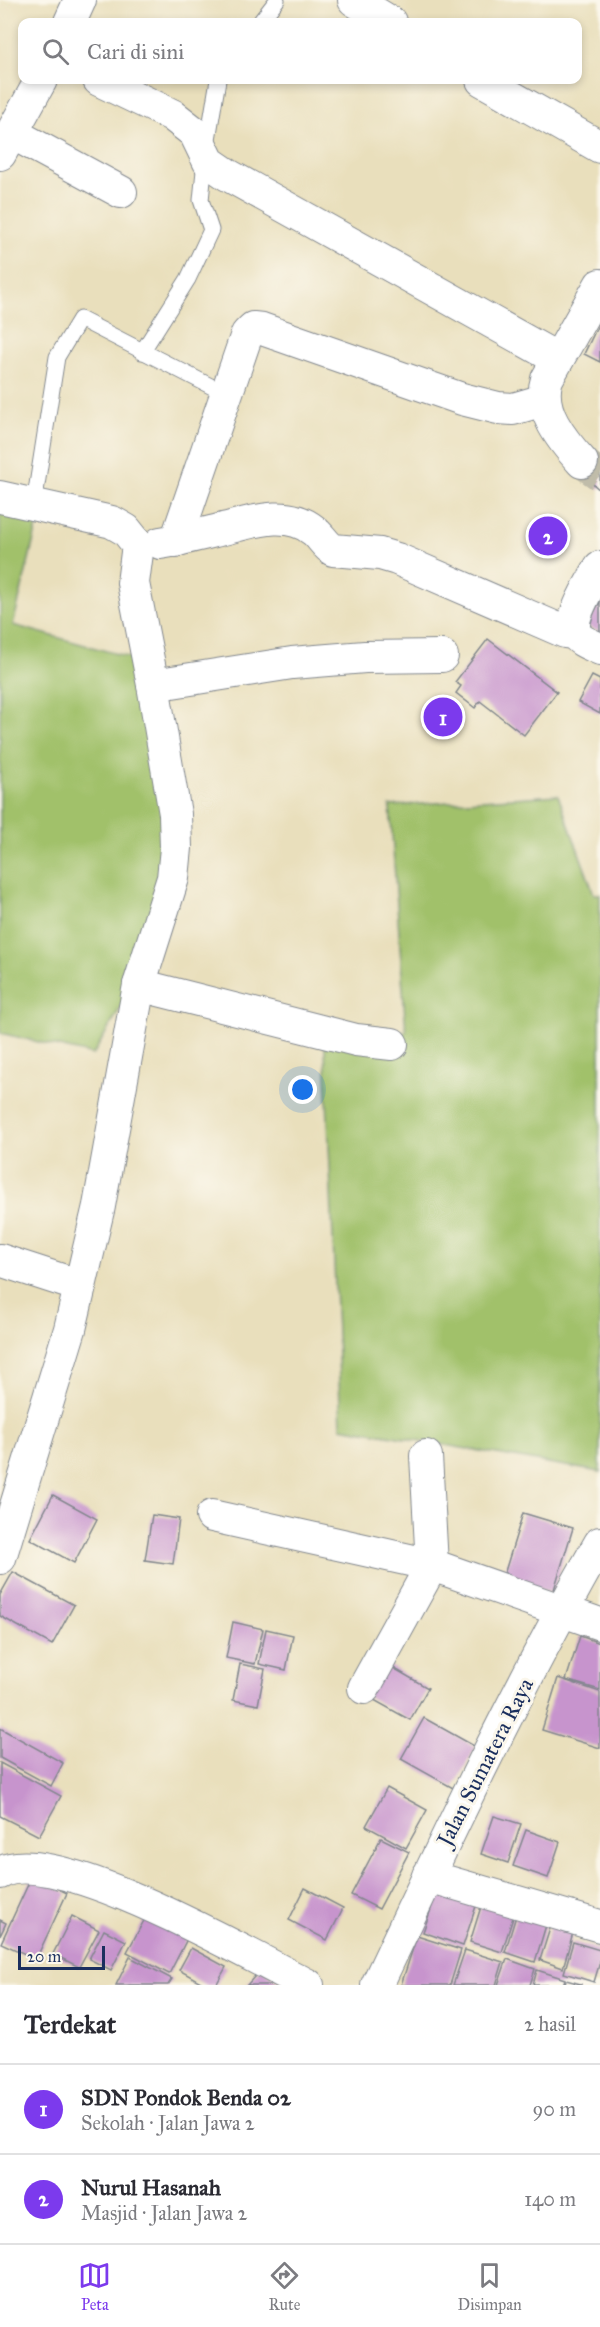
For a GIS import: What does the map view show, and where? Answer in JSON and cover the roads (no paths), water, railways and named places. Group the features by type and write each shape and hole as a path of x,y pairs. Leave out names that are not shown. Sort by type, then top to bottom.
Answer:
{"street":[{"path":"72,18 80,0"},
{"path":"354,0 383,18"},
{"path":"39,84 6,143 121,192"},
{"path":"107,84 172,115 195,133 206,151 209,162 228,175 558,359"},
{"path":"489,84 600,147"},
{"path":"582,462 557,431 544,400 543,391 547,379 600,285"},
{"path":"176,541 247,334 253,328 262,329 462,399 498,408 513,409 544,400"},
{"path":"0,497 112,522 126,530 138,545 133,583 175,814 176,848 173,878 139,985 99,1206 70,1329 0,1558"},
{"path":"138,545 176,541 252,520 278,518 296,521 313,530 333,550 380,554 397,559 588,641"},
{"path":"588,641 574,621 577,610 600,567"},
{"path":"153,685 292,663 365,657 442,656"},
{"path":"139,985 356,1040 392,1044"},
{"path":"0,1260 80,1286"},
{"path":"364,1688 432,1565 426,1456"},
{"path":"212,1516 432,1565 600,1624"},
{"name":"Jalan Sumatera Raya","path":"377,1985 428,1876 561,1611 600,1543"},
{"path":"0,1873 25,1867 56,1872 123,1893 186,1921 308,1985"},
{"path":"428,1876 600,1926"}],"lane":[{"path":"263,18 277,0"},
{"path":"142,352 188,279 211,230 201,200 206,151 217,84"},
{"path":"34,504 57,357 80,319 226,394"}],"tunnel":[{"path":"582,462 600,475"}],"place":[{"name":"Nurul Hasanah","path":"548,536"},
{"name":"SDN Pondok Benda 02","path":"443,717"}]}
